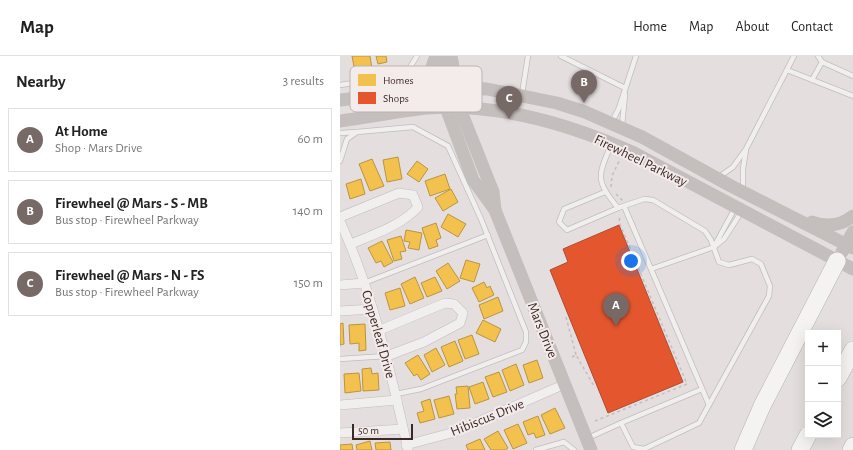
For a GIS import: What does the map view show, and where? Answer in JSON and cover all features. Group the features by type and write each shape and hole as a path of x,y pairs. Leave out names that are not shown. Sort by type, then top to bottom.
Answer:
{"highway":[{"path":"743,450 762,406 837,261"},
{"path":"841,372 853,350"},
{"path":"800,450 806,438"},
{"path":"851,450 853,446"}],"main road":[{"path":"432,66 436,56"},
{"name":"Mars Drive","path":"440,56 443,66"},
{"name":"Firewheel Parkway","path":"482,89 557,103 616,125 850,246"},
{"name":"Firewheel Parkway","path":"340,100 350,99"},
{"name":"Firewheel Parkway","path":"482,110 505,112 549,121 612,143 853,269"},
{"name":"Firewheel Parkway","path":"340,121 400,112"},
{"name":"Mars Drive","path":"449,112 473,180 495,210 589,445"},
{"name":"Mars Drive","path":"463,112 494,192 495,210"},
{"path":"612,143 616,125"},
{"path":"795,218 804,219 825,226 836,224 853,216"},
{"path":"837,261 850,246 853,232"}],"street":[{"path":"340,218 399,193 414,195 418,207 410,216 351,244"},
{"name":"Copperleaf Drive","path":"340,221 343,235 351,244 380,330 407,447"},
{"path":"340,285 364,284"},
{"path":"380,330 445,303 454,304 463,313 460,323 424,342 387,356"},
{"path":"340,311 373,309"},
{"name":"Hibiscus Drive","path":"407,447 455,432 565,384"},
{"path":"340,405 396,397"},
{"path":"340,433 403,429"}],"lane":[{"path":"411,66 418,56"},
{"path":"521,96 528,56"},
{"path":"561,56 625,88"},
{"path":"616,125 625,88 636,56"},
{"path":"718,178 733,167 746,148 794,56"},
{"path":"818,56 822,62 853,76"},
{"path":"812,80 822,62"},
{"path":"787,70 853,96"},
{"path":"340,85 350,84"},
{"path":"616,125 625,103 625,88"},
{"path":"340,134 413,127 448,146 488,235 526,332 526,342 522,350 422,389 396,397"},
{"path":"340,161 347,140 357,132"},
{"path":"612,143 600,172 600,181 605,192 618,208"},
{"path":"743,192 743,169 746,148"},
{"path":"605,192 564,209 559,222 567,230 618,208 624,203 644,199 653,200 705,231 714,247 719,262 729,266 752,260 761,264 770,286 769,296 699,423 644,449 633,447 621,423"},
{"path":"624,203 709,405"},
{"path":"714,247 739,209"},
{"path":"651,269 714,247 724,239 739,209"},
{"path":"364,284 488,235"},
{"path":"340,359 387,356"},
{"path":"589,445 621,423 702,388"},
{"path":"536,450 564,442 574,450"}],"path":[{"path":"620,159 612,176 611,184 614,192 624,203"},
{"path":"595,421 687,384 619,222 620,216"},
{"path":"566,317 576,355 594,386"},
{"path":"572,357 576,355"}],"building: Homes":[{"path":"352,56 370,56 372,66 354,66"},
{"path":"376,56 386,56 387,62 378,64"},
{"path":"398,157 402,179 387,182 383,160"},
{"path":"372,159 384,186 370,191 359,164"},
{"path":"417,161 428,169 419,182 407,174"},
{"path":"445,174 450,189 430,196 425,181"},
{"path":"361,179 365,194 350,199 346,184"},
{"path":"451,189 458,202 443,211 435,198"},
{"path":"448,214 466,224 458,237 441,227"},
{"path":"436,223 441,238 436,240 438,246 429,249 422,228"},
{"path":"406,230 422,233 419,250 408,248 410,242 404,241"},
{"path":"401,236 406,251 400,252 402,259 394,261 387,240"},
{"path":"382,241 393,262 384,267 381,261 376,263 368,248"},
{"path":"466,260 480,264 474,282 460,278"},
{"path":"448,263 460,281 447,289 436,271"},
{"path":"415,277 424,298 410,304 401,284"},
{"path":"435,277 442,291 427,297 421,283"},
{"path":"484,282 487,288 490,286 494,295 479,302 472,288"},
{"path":"400,288 405,306 390,310 385,293"},
{"path":"498,297 503,311 484,319 479,305"},
{"path":"483,320 501,329 495,342 476,333"},
{"path":"343,323 344,344 340,345 340,324"},
{"path":"365,324 366,350 359,351 359,343 350,344 349,325"},
{"path":"472,335 479,354 465,359 458,340"},
{"path":"455,341 463,361 449,367 441,347"},
{"path":"436,348 445,365 432,372 424,355"},
{"path":"418,355 430,374 421,380 417,374 414,376 405,363"},
{"path":"537,360 543,378 529,383 523,365"},
{"path":"516,364 524,385 510,391 502,370"},
{"path":"371,368 372,374 378,373 379,390 363,391 362,369"},
{"path":"499,372 507,392 493,397 485,377"},
{"path":"359,373 361,391 345,393 344,374"},
{"path":"483,382 489,399 475,404 469,387"},
{"path":"468,386 470,408 457,409 455,394 457,394 456,387"},
{"path":"449,396 454,414 439,418 434,400"},
{"path":"430,399 435,419 420,423 417,413 424,411 421,402"},
{"path":"555,408 565,428 550,434 541,415"},
{"path":"538,416 545,435 536,438 534,433 528,435 523,422"},
{"path":"518,424 527,443 513,449 504,430"},
{"path":"498,431 508,448 505,450 491,450 484,439"},
{"path":"480,439 485,450 468,450 466,445"},
{"path":"370,441 372,450 357,450 356,445"},
{"path":"390,442 391,450 376,450 375,443"},
{"path":"352,444 353,450 340,450 340,445"}],"building: Shops":[{"path":"619,225 683,382 608,413 550,270 568,262 563,249"}],"place":[{"name":"Firewheel @ Mars - S - MB","path":"584,103"},
{"name":"Firewheel @ Mars - N - FS","path":"509,119"},
{"name":"At Home","path":"616,326"}]}
